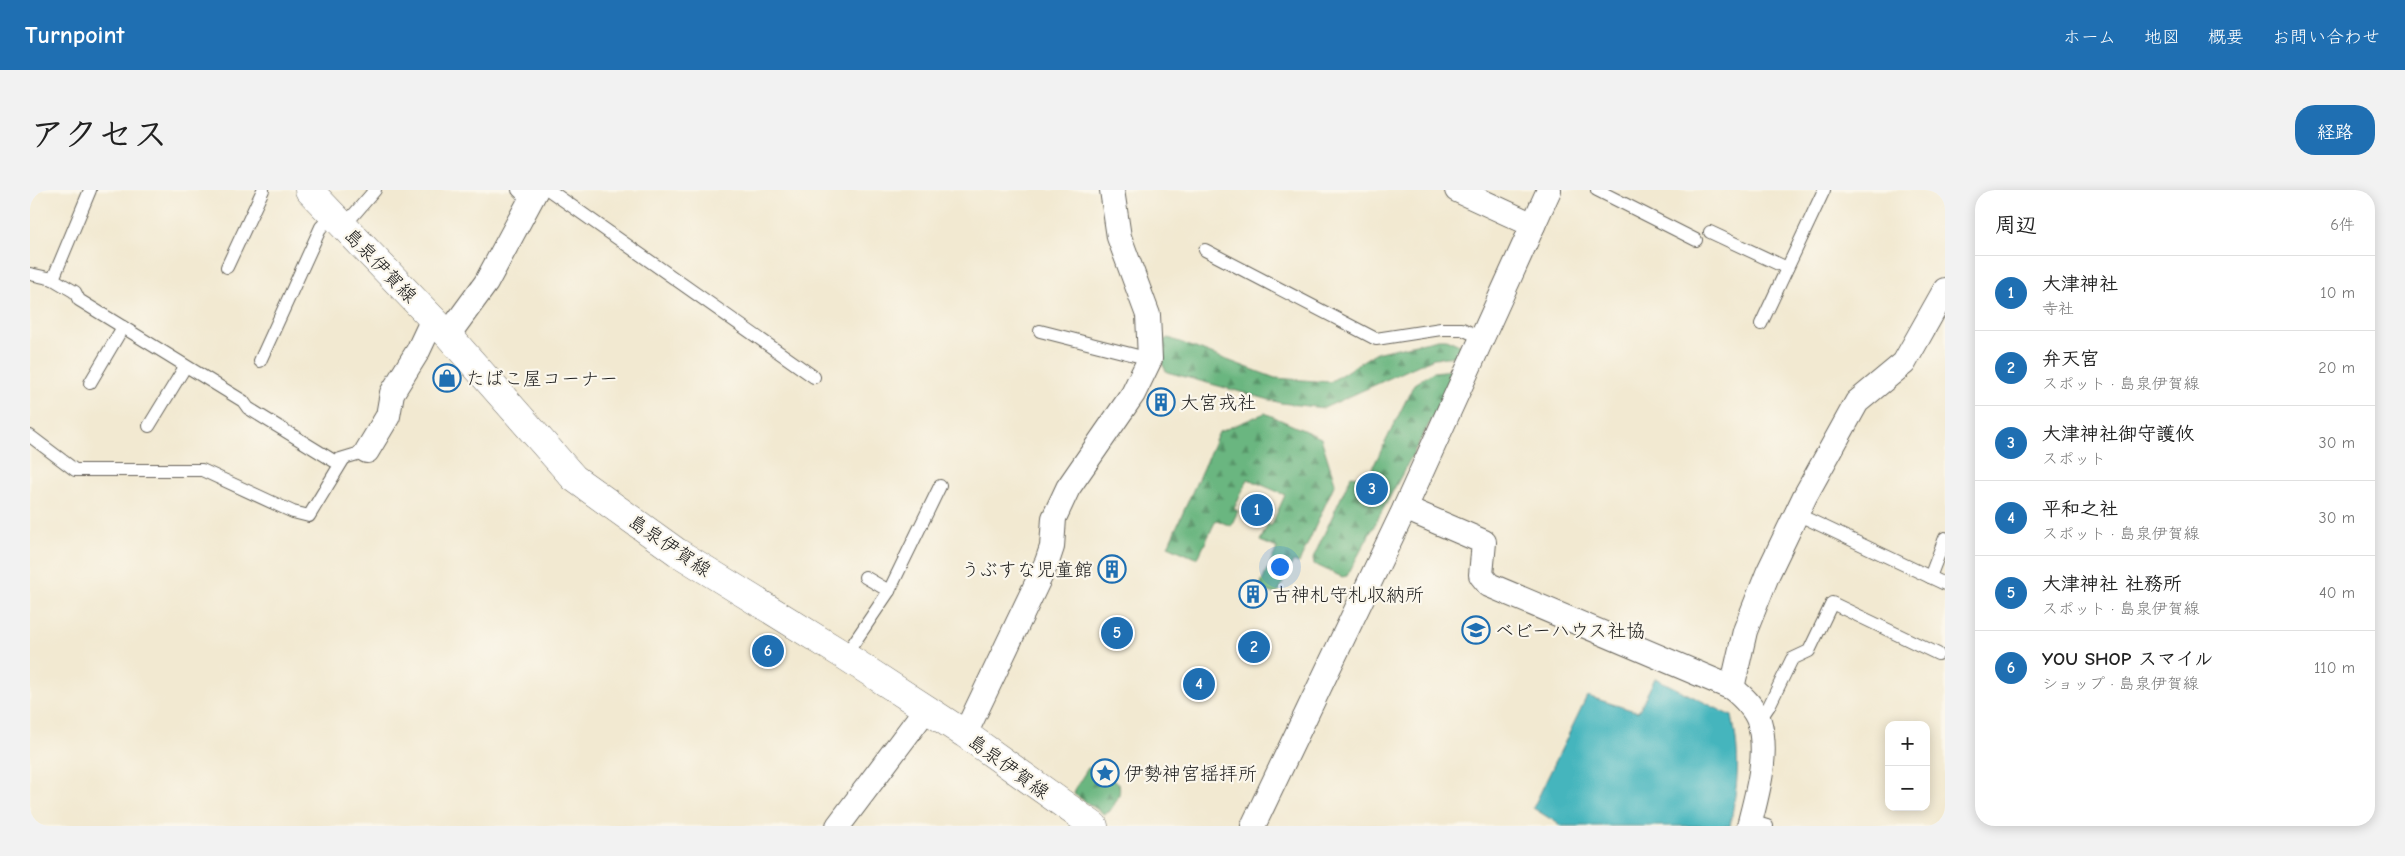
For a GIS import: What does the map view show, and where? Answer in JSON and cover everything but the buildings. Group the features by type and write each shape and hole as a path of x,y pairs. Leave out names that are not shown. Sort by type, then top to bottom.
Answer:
{"main road":[{"name":"島泉伊賀線","path":"310,190 440,327 574,478 677,552 845,656 965,734 1094,826"}],"street":[{"path":"965,734 1048,562 1052,547 1054,518 1068,488 1133,394 1150,359 1148,315 1119,237 1112,190"},
{"path":"1458,190 1533,225"},
{"path":"1253,826 1405,508 1549,190"},
{"path":"367,451 388,416 392,393 418,351 486,283 533,193"},
{"path":"1732,688 1745,631 1768,573 1797,514 1857,402 1904,363 1945,290"},
{"path":"1405,508 1484,542 1481,575 1489,585 1732,688 1748,702 1758,721 1761,744 1756,824"},
{"path":"838,826 926,709"}],"lane":[{"path":"53,279 90,190"},
{"path":"227,267 263,190"},
{"path":"260,361 322,227 339,221 375,190"},
{"path":"1596,190 1696,240"},
{"path":"1762,324 1824,190"},
{"path":"533,193 814,377"},
{"path":"1710,232 1787,268"},
{"path":"1205,250 1376,339 1441,329 1462,329 1482,338"},
{"path":"30,274 53,279 75,292 79,300 243,401 248,408 334,461 343,460 367,451"},
{"path":"90,383 123,327"},
{"path":"1040,332 1150,359"},
{"path":"149,426 185,367"},
{"path":"30,436 75,470 202,470 293,512 309,516 343,460"},
{"path":"845,656 889,591 940,486"},
{"path":"1797,514 1945,584"},
{"path":"1930,577 1945,538"},
{"path":"865,577 889,591"},
{"path":"1758,721 1769,706 1792,659 1810,651 1832,603 1938,654"}],"green space":[{"path":"1169,338 1275,378 1330,382 1375,353 1438,339 1446,339 1462,346 1463,353 1460,356 1434,358 1324,408 1281,403 1167,372 1163,365 1161,353 1163,341"},
{"path":"1451,370 1454,378 1347,576 1342,577 1314,564 1313,558 1351,476 1361,477 1370,473 1414,384 1433,372"},
{"path":"1265,413 1321,438 1335,483 1299,563 1293,561 1279,591 1274,594 1262,589 1261,584 1277,548 1260,541 1268,524 1271,526 1285,495 1248,479 1234,509 1238,511 1231,526 1216,520 1199,556 1195,558 1168,546 1219,432"},
{"path":"1088,768 1094,768 1119,784 1119,795 1109,812 1104,814 1074,794 1076,787"}],"water":[{"path":"1655,678 1732,716 1737,746 1737,771 1730,826 1562,826 1533,808 1587,696 1638,712"}],"place":[{"name":"たばこ屋コーナー","path":"447,378"},
{"name":"大宮戎社","path":"1161,402"},
{"name":"大津神社御守護攸","path":"1372,489"},
{"name":"大津神社","path":"1257,510"},
{"name":"うぶすな児童館","path":"1112,569"},
{"name":"古神札守札収納所","path":"1253,594"},
{"name":"ベビーハウス社協","path":"1476,630"},
{"name":"大津神社 社務所","path":"1117,633"},
{"name":"弁天宮","path":"1254,647"},
{"name":"YOU SHOP スマイル","path":"768,651"},
{"name":"平和之社","path":"1199,684"},
{"name":"伊勢神宮揺拝所","path":"1105,773"}]}
